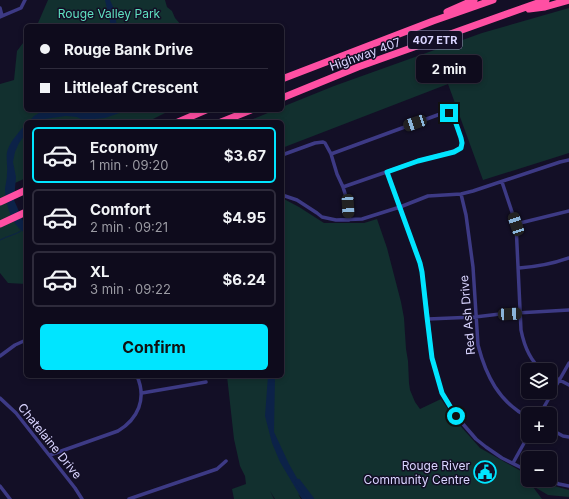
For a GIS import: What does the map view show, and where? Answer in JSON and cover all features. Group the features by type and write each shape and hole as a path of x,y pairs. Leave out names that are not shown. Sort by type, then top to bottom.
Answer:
{"highway":[{"path":"433,21 451,10 474,0"},
{"name":"Highway 407","path":"284,78 433,21 493,0"},
{"name":"Highway 407","path":"284,97 358,68 546,0"},
{"path":"511,12 545,7 569,0"},
{"path":"183,120 201,112"},
{"path":"226,120 246,112"},
{"path":"0,202 24,191"},
{"path":"0,224 24,213"}],"street":[{"path":"0,8 1,16 21,8 25,0"},
{"path":"331,154 442,113 449,113 453,115 461,138 461,148 454,152 418,161 343,187"},
{"path":"284,153 315,143 323,142 327,145 348,203 349,220"},
{"path":"284,196 297,200 322,217 336,220 362,219 428,196 461,194 473,191 569,160"},
{"path":"387,172 420,263 434,370 442,393 456,416 481,444 502,458 521,467"},
{"path":"502,182 516,224 521,330 524,344 534,363"},
{"name":"Red Ash Drive","path":"461,194 466,215 472,261 478,345 482,360 492,382 501,396 521,413"},
{"path":"516,224 569,211"},
{"path":"518,268 545,265 569,258"},
{"path":"428,319 569,310"},
{"path":"0,356 10,348 24,341"},
{"path":"544,407 569,362"},
{"path":"50,455 123,428 136,413 140,404 142,392 138,378"},
{"path":"557,378 569,385"},
{"path":"142,392 206,382"},
{"name":"Chatelaine Drive","path":"0,398 16,413 50,455 82,499"},
{"path":"557,433 569,437"},
{"path":"513,463 524,443"},
{"path":"129,499 216,469 226,462"},
{"path":"557,483 569,486"},
{"path":"0,486 10,499"}],"green space":[{"name":"Rouge Valley Park","path":"48,0 165,0 167,7 172,11 175,18 180,24 37,24"},
{"path":"569,8 569,153 483,180 448,84 284,147 284,120 251,120 270,112 284,112 284,106 334,86 482,33"},
{"path":"24,42 24,112 167,112 151,120 24,120 24,179 6,187 24,227 24,284 8,283 0,273 0,84 14,80 17,51"},
{"path":"284,199 324,223 364,223 377,219 387,248 401,302 404,318 409,383 415,402 420,409 441,399 456,421 480,448 521,471 521,487 533,487 542,499 303,499 298,494 301,499 275,499 270,491 274,499 234,499 232,489 246,484 245,476 240,466 234,439 227,378 284,378"},
{"path":"535,487 557,487 569,490 569,497 548,495"}],"water":[{"path":"105,0 110,0 114,9 117,24 111,24"},
{"path":"41,112 122,112 105,118 83,120 77,117 66,116 41,120 30,120"},
{"path":"24,126 24,136 15,152 13,162 16,177 14,200 24,223 24,232 13,220 6,201 5,188 7,177 7,155 8,149"},
{"path":"268,378 275,378 274,432 302,487 312,499 302,499 280,462 272,443 265,416"}],"waterway":[{"path":"0,240 21,231"},
{"path":"298,482 311,499"}],"place":[{"name":"Rouge River Community Centre","path":"485,472"}],"route":[{"path":"449,113 453,115 461,138 461,148 454,152 418,161 387,172 420,263 434,370 442,393 456,416"}]}
